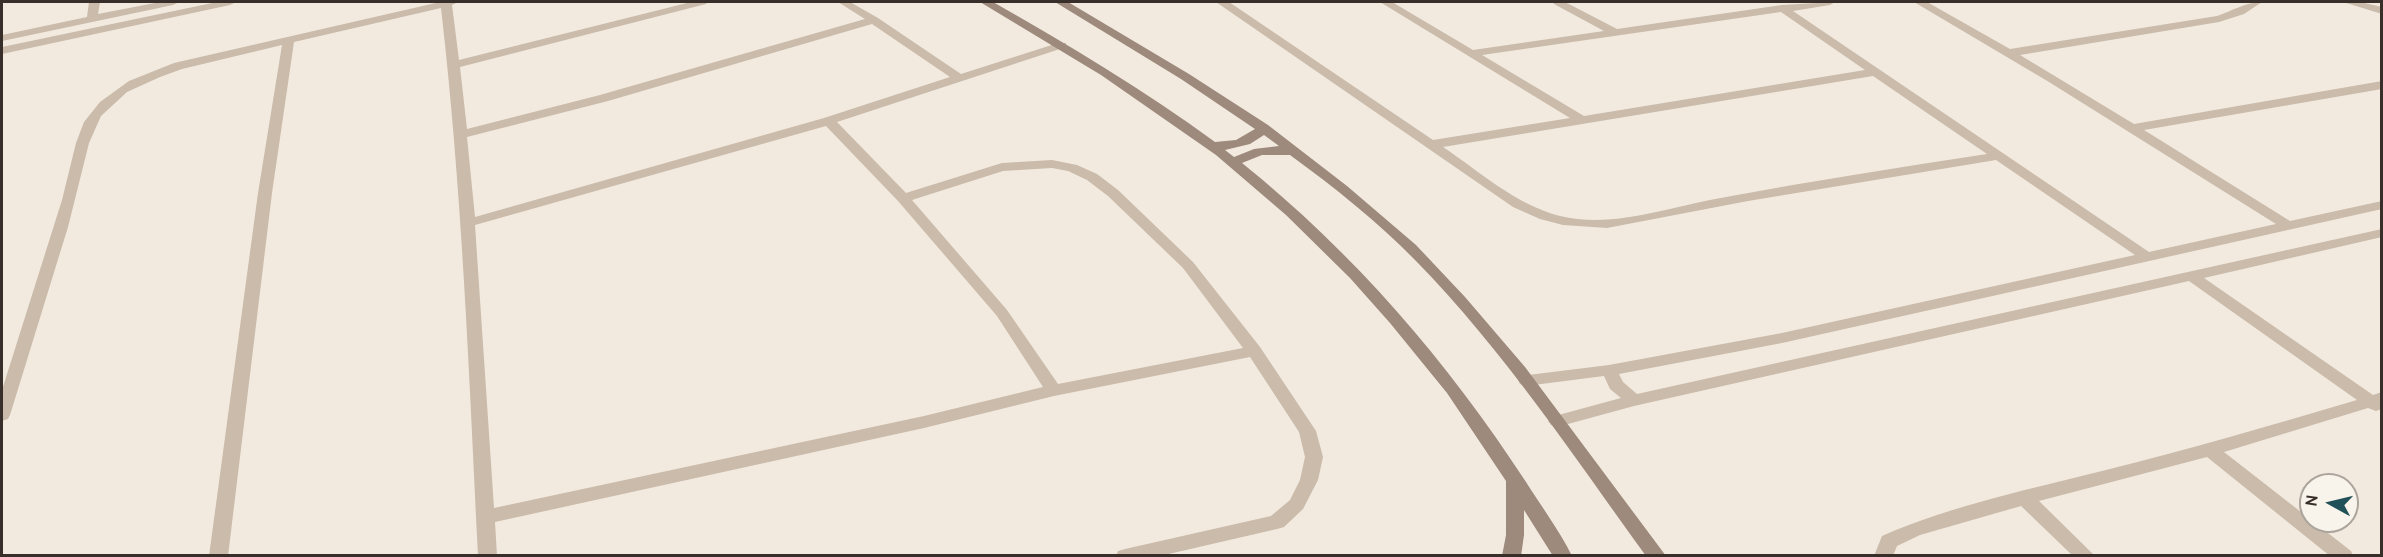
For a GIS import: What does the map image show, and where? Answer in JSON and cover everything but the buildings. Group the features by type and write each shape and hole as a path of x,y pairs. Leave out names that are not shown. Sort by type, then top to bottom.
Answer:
{"street":[{"path":"92,18 95,2"},
{"path":"2,38 173,2"},
{"path":"2,53 16,47 230,2"},
{"path":"2,415 69,201 89,125 97,112 123,89 178,66 448,2 468,223 488,555"},
{"path":"454,65 702,2"},
{"path":"843,2 874,20 959,78"},
{"path":"986,2 1062,45 1144,99 1210,146 1291,212 1381,303 1454,390 1563,555"},
{"path":"1061,2 1155,58 1263,128 1346,191 1428,265 1526,380 1656,555"},
{"path":"1222,2 1434,144 1495,189 1539,215 1566,222 1594,224 1996,156"},
{"path":"1385,2 1474,53 1582,120"},
{"path":"1558,2 1614,32"},
{"path":"1474,53 1830,2"},
{"path":"1920,2 2134,128 2287,225"},
{"path":"2009,53 2219,19 2240,12 2257,2"},
{"path":"2349,2 2382,11"},
{"path":"1782,8 2147,257"},
{"path":"460,135 604,98 874,20"},
{"path":"219,555 264,193 282,74 290,40"},
{"path":"468,223 829,121 1062,45"},
{"path":"1434,144 1874,72"},
{"path":"2134,128 2382,85"},
{"path":"829,121 903,198 1002,313 1054,390"},
{"path":"1210,146 1244,143 1256,137 1263,128"},
{"path":"1233,164 1244,156 1258,151 1293,151"},
{"path":"903,198 1002,167 1052,164 1072,168 1092,177 1113,193 1188,265 1254,351 1307,431 1314,457 1309,480 1298,504 1277,522 1125,555"},
{"path":"1526,380 1609,370 1782,338 2382,205"},
{"path":"1557,421 1634,400 2382,233"},
{"path":"2192,276 2378,402"},
{"path":"487,517 924,422 1054,390 1254,351"},
{"path":"1609,370 1616,385 1634,400"},
{"path":"1883,555 1889,541 1914,530 2378,402"},
{"path":"2210,450 2344,555"},
{"path":"1510,555 1515,534 1515,482"},
{"path":"2024,498 2086,555"}]}
